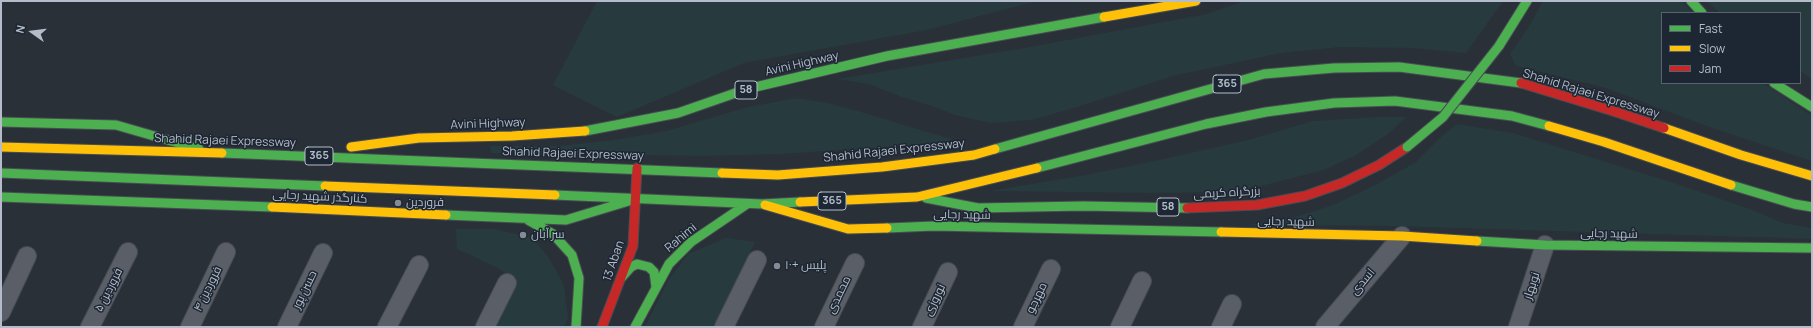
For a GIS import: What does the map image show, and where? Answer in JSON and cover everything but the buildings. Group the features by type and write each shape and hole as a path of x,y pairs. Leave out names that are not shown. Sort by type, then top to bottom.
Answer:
{"main road":[{"name":"Avini Highway","path":"294,155 419,138 512,136 587,131 678,113 748,89 887,56 1196,1"},
{"name":"بزرگراه کریمی","path":"917,197 978,208 1083,206 1195,208 1257,205 1305,196 1342,183 1379,165 1407,147 1443,117 1499,46 1527,1"},
{"path":"1691,1 1701,12"},
{"name":"Shahid Rajaei Expressway","path":"1,147 212,152 778,174 882,167 974,155 1264,74 1334,68 1399,67 1526,84 1613,111 1741,155 1812,176"},
{"path":"1776,84 1812,107"},
{"name":"365","path":"1,173 747,204 917,197 984,182 1206,124 1266,112 1334,103 1395,101 1512,116 1604,142 1733,186 1794,204 1812,207"},
{"path":"1,122 116,125 212,152"},
{"path":"636,199 637,168"},
{"name":"کنارگذر شهید رجایی","path":"1,197 122,200 566,220 636,199"},
{"name":"13 Aban","path":"602,327 633,246 636,199"},
{"name":"Rahimi","path":"635,327 669,264 691,242 747,204"},
{"name":"شهید رجایی","path":"762,204 848,229 942,226 1402,236 1545,245 1812,248"},
{"path":"525,218 553,234 572,254 579,278 576,327"},
{"path":"622,277 631,267 637,264 649,267 654,272 656,287"}],"street":[{"name":"اسدی","path":"1325,327 1402,236"},
{"name":"نوبهار","path":"1518,327 1545,245"},
{"name":"فروردین ۵","path":"90,327 128,252"},
{"name":"فروردین ۴","path":"190,327 226,252"},
{"name":"حسن پور","path":"287,327 323,253"},
{"path":"1,312 27,256"},
{"path":"724,327 757,260"},
{"name":"محمدی","path":"824,327 855,263"},
{"path":"387,327 419,265"},
{"name":"مهرجو","path":"1023,327 1051,269"},
{"name":"نوروزی","path":"922,327 948,272"},
{"path":"1120,327 1142,281"},
{"path":"485,327 507,283"},
{"path":"1221,327 1232,304"}],"green space":[{"path":"597,1 1037,1 927,30 744,63 617,117 553,85"},
{"path":"1244,1 1503,1 1466,53 1413,48 1341,47 1281,53 1173,76 1032,120 990,123 955,115 869,84 837,79 1024,48 1207,14"},
{"path":"1543,1 1682,1 1692,12 1661,12 1661,84 1764,84 1812,116 1812,161 1704,125 1606,88 1516,66 1510,54 1528,28"},
{"path":"1706,1 1812,1 1812,79 1801,72 1801,12 1719,12"},
{"path":"796,98 828,103 954,140 932,144 780,154 704,156 491,153 490,146 560,146 614,140 666,131 748,107"},
{"path":"1377,117 1406,117 1388,134 1356,155 1324,170 1253,188 1223,192 1152,193 990,191 1080,176 1164,159 1248,140 1313,121"},
{"path":"1457,124 1513,133 1674,183 1750,209 1783,223 1812,228 1812,239 1393,226 1248,225 1299,216 1333,205 1377,184 1416,162 1442,136"},
{"path":"456,229 495,229 533,238 549,258 564,285 568,318 564,327 493,327 516,280 498,268 457,249"},
{"path":"726,238 755,242 715,327 645,327 668,281 688,254"}],"traffic: fast":[{"path":"1499,46 1527,1"},
{"path":"1691,1 1701,12"},
{"path":"585,131 678,113 747,89 887,56 1104,17"},
{"path":"1407,147 1443,117 1499,46"},
{"path":"995,149 1264,74 1334,68 1399,67 1521,83"},
{"path":"1776,84 1812,107"},
{"path":"1037,168 1206,124 1266,112 1334,103 1395,101 1512,116 1549,126"},
{"path":"1,122 116,125 199,149"},
{"path":"222,153 722,173"},
{"path":"1,173 325,186"},
{"path":"1731,185 1794,204 1812,207"},
{"path":"555,195 762,204 800,202"},
{"path":"1,197 272,207"},
{"path":"926,198 978,208 1083,206 1187,208"},
{"path":"446,215 566,220 632,200"},
{"path":"635,327 669,264 691,242 747,204"},
{"path":"528,220 553,234 572,255 579,278 576,327"},
{"path":"887,228 934,226 1221,232"},
{"path":"1477,241 1545,245 1812,248"},
{"path":"622,277 631,267 637,264 649,267 654,272 656,287"}],"traffic: slow":[{"path":"1104,17 1196,1"},
{"path":"1549,126 1604,142 1731,185"},
{"path":"1664,128 1741,155 1812,176"},
{"path":"351,147 419,138 512,136 585,131"},
{"path":"1,147 222,153"},
{"path":"722,173 778,175 882,167 974,155 995,149"},
{"path":"800,202 917,197 1037,168"},
{"path":"325,186 555,195"},
{"path":"765,205 848,229 887,228"},
{"path":"272,207 446,215"},
{"path":"1221,232 1402,236 1477,241"}],"traffic: jam":[{"path":"1521,83 1664,128"},
{"path":"1187,208 1257,205 1305,196 1342,183 1379,165 1407,147"},
{"path":"602,327 633,246 637,168"}],"place":[{"name":"فروردین","path":"398,203"},
{"name":"سر آبان","path":"523,235"},
{"name":"پلیس +۱۰","path":"777,266"}]}
